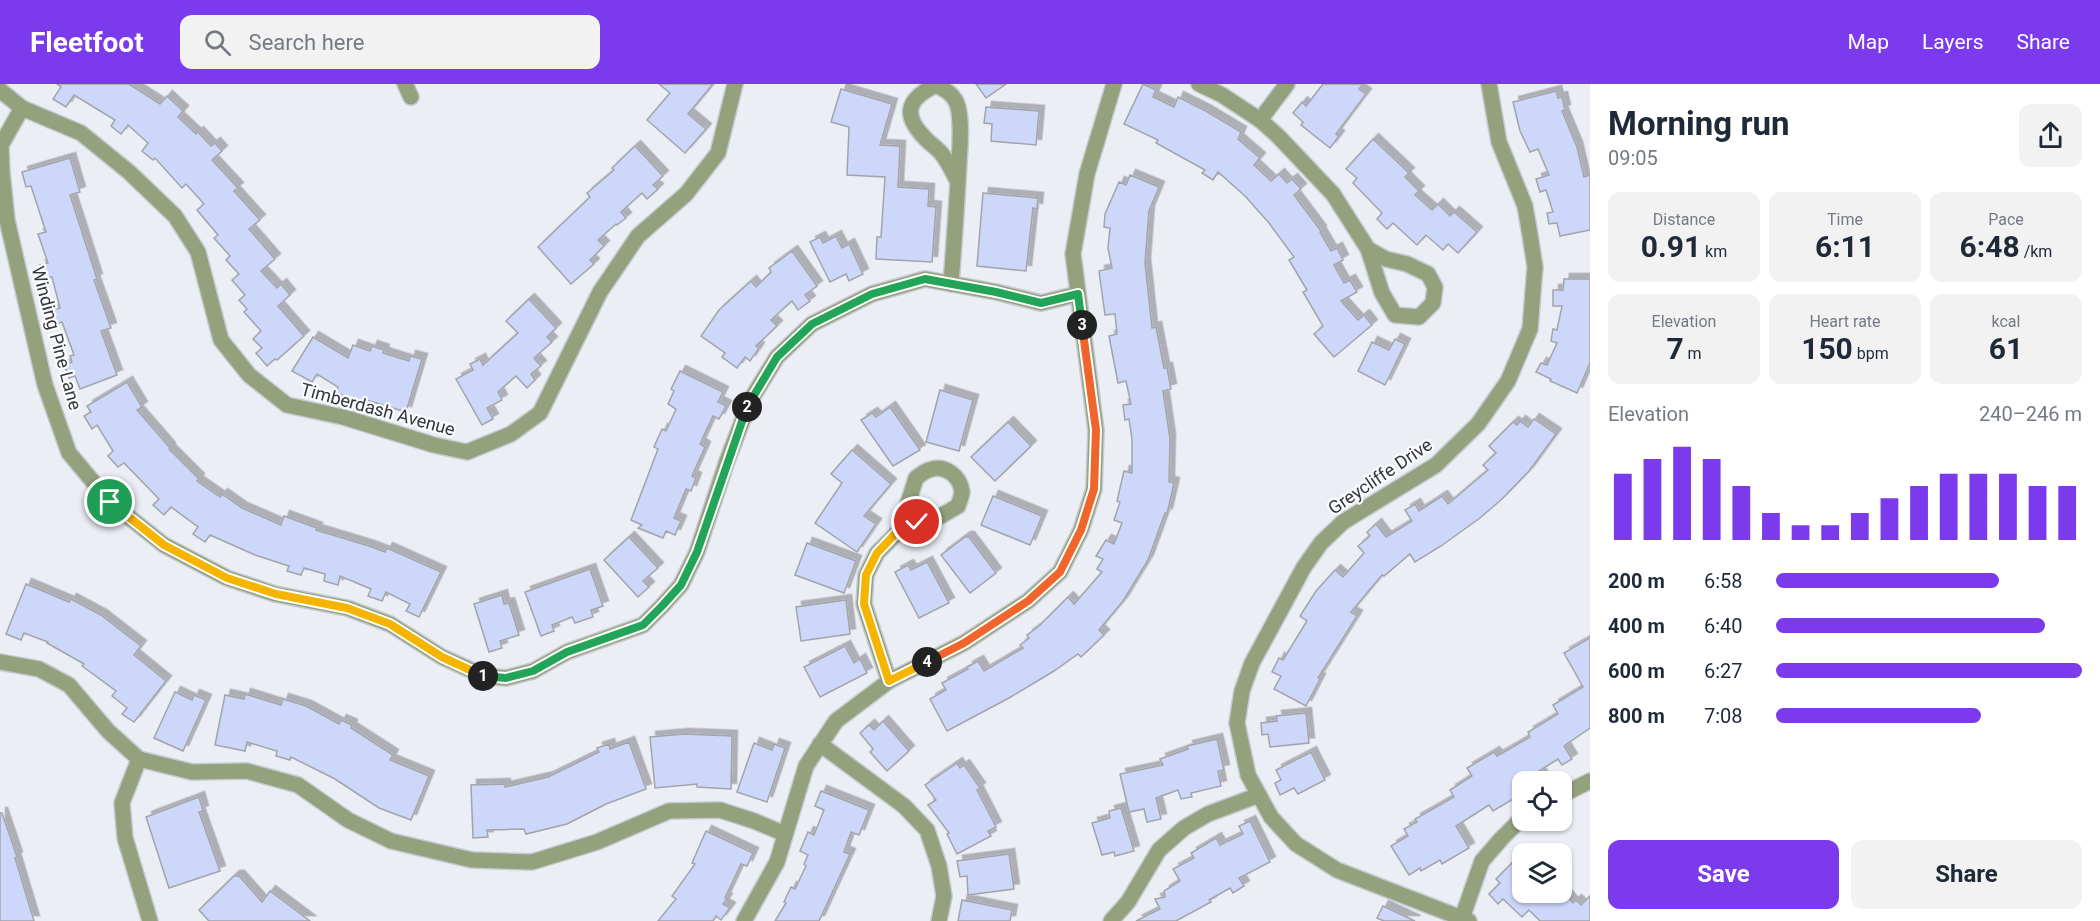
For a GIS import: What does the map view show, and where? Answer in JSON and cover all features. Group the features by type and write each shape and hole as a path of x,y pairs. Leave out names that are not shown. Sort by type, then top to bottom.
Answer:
{"street":[{"name":"Timberdash Avenue","path":"0,90 22,108 81,133 129,172 175,216 198,252 221,340 249,375 287,405 343,417 434,445 467,452 511,434 540,413 600,292 631,246 638,236 686,194 718,153 735,84"},
{"path":"744,921 777,862 806,766 836,721 889,681 964,643 1028,601 1060,572 1081,530 1094,489 1096,430 1073,254 1087,174 1114,84"},
{"path":"1199,84 1222,95 1260,120 1333,194 1368,249 1382,293 1395,315 1419,317 1433,303 1435,286 1428,274 1407,264 1386,259 1368,249"},
{"path":"1260,120 1287,84"},
{"name":"Greycliffe Drive","path":"1464,920 1337,870 1296,844 1271,817 1248,775 1237,723 1242,692 1251,663 1304,567 1321,543 1343,522 1436,465 1478,424 1508,381 1530,329 1535,267 1530,235 1525,206 1499,142 1489,84"},
{"path":"951,284 958,182 958,106 951,93 936,85 920,93 910,107 910,120 923,137 942,154 958,182"},
{"name":"Winding Pine Lane","path":"22,108 1,145 7,219 45,385 69,453 110,502 164,545 227,578 276,594 347,608 390,624 442,657 484,676 506,678 533,671 567,652 643,625 681,585 697,552 750,400 777,357 812,324 872,294 925,279 1041,303 1078,294"},
{"path":"889,681 864,604 866,575 877,553 898,531 917,522 939,517 958,506 962,494 959,481 953,473 943,468 929,470 916,478 898,531"},
{"path":"0,662 39,669 69,685 108,731 139,759 192,772 247,771 298,785 348,820 391,841 472,860 532,862 597,842 669,811 720,810 785,834"},
{"path":"820,744 904,806 927,830 939,866 944,896 939,921"},
{"path":"139,759 122,803 125,838 150,921"},
{"path":"1572,790 1586,783 1590,771"},
{"path":"1111,921 1128,902 1159,850 1184,828 1208,814 1259,795"},
{"path":"1464,920 1482,861 1512,828"}],"building":[{"path":"57,84 129,84 160,104 167,96 183,111 178,117 196,134 198,132 211,146 215,143 222,151 212,160 238,188 234,191 260,220 249,229 275,259 261,271 277,288 281,284 290,295 278,306 304,336 277,360 275,359 267,366 256,353 262,348 253,339 261,331 244,312 247,309 239,300 245,295 232,280 239,274 226,260 230,256 214,238 218,235 197,210 204,204 186,184 182,188 155,158 153,160 142,151 148,143 128,125 121,134 111,126 115,120 74,95 66,107 53,99 61,87"},
{"path":"659,84 713,84 688,114 706,129 685,153 647,120 670,93"},
{"path":"976,84 1006,84 986,98"},
{"path":"1143,84 1156,90 1153,97 1174,107 1178,97 1241,132 1238,139 1260,158 1254,165 1271,181 1279,174 1287,183 1292,179 1301,189 1294,195 1321,231 1331,251 1337,248 1343,260 1334,265 1344,283 1350,280 1357,292 1341,301 1358,320 1364,315 1372,325 1334,357 1314,334 1323,326 1303,292 1307,290 1289,260 1294,257 1269,223 1245,196 1218,172 1213,180 1202,173 1205,170 1156,143 1158,140 1124,124"},
{"path":"1323,84 1363,84 1359,89 1366,94 1336,134 1339,136 1330,148 1301,125 1303,122 1293,113 1302,102 1306,106"},
{"path":"841,89 892,104 880,145 900,146 898,187 929,189 928,206 936,207 932,262 876,259 877,237 881,237 885,177 847,175 849,127 831,122"},
{"path":"1556,91 1558,98 1562,97 1565,110 1562,111 1577,147 1584,177 1590,175 1590,230 1560,236 1557,223 1549,224 1547,213 1553,212 1546,190 1540,192 1536,179 1549,175 1538,149 1530,152 1520,131 1513,102"},
{"path":"986,107 1039,111 1036,145 991,141 992,124 984,123"},
{"path":"1373,139 1409,173 1405,177 1419,191 1415,195 1432,210 1438,204 1450,216 1454,212 1477,232 1458,253 1448,244 1443,250 1426,235 1417,245 1393,223 1387,229 1377,219 1382,213 1353,183 1357,178 1346,169"},
{"path":"635,146 663,176 653,185 658,189 647,199 642,193 621,212 626,218 598,240 604,246 590,260 594,264 571,284 538,247 590,197 587,193 614,170 612,168"},
{"path":"70,158 80,192 70,195 97,279 94,280 111,328 101,331 117,375 80,389 75,376 69,378 64,365 72,362 70,356 74,355 62,322 56,324 52,310 60,308 52,277 44,279 40,265 48,263 38,234 46,232 31,186 26,187 22,172"},
{"path":"1130,175 1159,187 1149,211 1145,263 1152,328 1156,327 1164,368 1167,368 1171,389 1163,391 1170,439 1169,482 1174,483 1167,514 1165,513 1148,560 1123,601 1099,630 1104,635 1081,657 1078,654 1009,698 947,731 930,699 946,690 942,683 978,661 984,671 1023,648 1020,645 1029,638 1027,635 1068,597 1074,604 1102,572 1097,569 1103,559 1096,556 1106,540 1114,544 1122,523 1114,520 1120,502 1117,501 1124,471 1132,473 1132,439 1129,419 1125,420 1123,405 1131,404 1126,381 1118,383 1109,336 1117,334 1115,314 1105,315 1099,271 1112,268 1108,248 1110,228 1104,227 1105,214 1119,182 1126,185"},
{"path":"983,193 1038,198 1037,209 1033,208 1026,271 977,266"},
{"path":"836,236 842,248 849,244 863,274 849,281 846,274 830,282 810,242 820,237 823,243"},
{"path":"792,251 817,286 805,295 810,301 798,310 792,301 771,320 777,326 756,346 759,348 750,361 745,357 737,368 722,357 725,353 701,336 719,310 751,281 756,287 771,272 769,268"},
{"path":"1564,279 1590,279 1590,363 1577,393 1536,372 1541,363 1547,365 1557,343 1551,341 1553,329 1557,330 1562,306 1553,306 1553,290 1563,290"},
{"path":"529,299 556,328 547,337 552,342 534,358 541,366 531,374 535,380 527,388 516,376 498,392 502,400 487,408 493,419 482,425 456,379 473,370 470,364 480,359 483,365 518,333 506,321"},
{"path":"313,337 348,358 353,345 370,351 372,346 384,350 383,353 409,361 410,356 422,359 406,412 366,400 365,403 336,393 338,387 317,374 312,382 292,371"},
{"path":"1395,339 1405,344 1385,385 1358,371 1372,342 1389,350"},
{"path":"680,371 723,392 718,402 726,406 719,419 713,416 700,444 705,447 692,476 696,478 691,491 686,489 674,518 681,521 675,535 666,531 663,538 638,528 642,525 631,520 658,449 654,447 662,429 666,431 676,409 668,404 674,391 671,389"},
{"path":"127,382 142,407 137,410 169,449 199,479 197,481 220,497 222,494 242,508 281,525 284,516 317,528 316,530 385,552 387,548 441,572 419,617 406,611 410,604 386,592 382,601 368,596 371,589 340,576 338,585 324,581 325,574 304,568 301,575 287,571 289,566 255,555 210,535 205,542 193,534 198,527 171,507 164,515 153,505 159,499 124,463 118,467 108,456 113,451 97,425 92,429 84,416 91,412 87,406"},
{"path":"940,390 973,400 959,451 926,442"},
{"path":"890,407 920,450 893,466 861,420 872,413 876,417"},
{"path":"1534,419 1556,434 1529,471 1480,518 1441,546 1415,562 1410,554 1384,576 1382,575 1351,612 1357,616 1318,678 1320,679 1306,706 1274,689 1281,676 1272,672 1279,658 1283,660 1307,621 1300,616 1316,591 1335,570 1343,577 1364,553 1358,546 1370,536 1367,532 1376,524 1386,537 1412,521 1405,510 1415,504 1419,511 1442,496 1448,504 1488,470 1483,465 1496,453 1489,446 1513,422 1517,425 1520,421 1528,427"},
{"path":"1008,422 1031,446 995,481 971,457"},
{"path":"852,450 891,484 864,516 876,524 857,552 815,523 842,483 831,474"},
{"path":"993,496 1042,516 1030,545 981,525"},
{"path":"629,537 658,568 643,581 649,587 638,597 604,560"},
{"path":"965,537 969,537 996,573 970,593 941,555"},
{"path":"807,543 856,561 844,593 795,575"},
{"path":"927,562 949,603 919,618 895,572 908,565 911,570"},
{"path":"590,569 603,606 591,610 593,617 575,623 572,617 552,625 554,631 541,636 525,592"},
{"path":"26,584 69,602 71,599 101,615 141,646 134,655 166,681 134,722 122,714 127,708 112,696 116,691 82,666 84,664 48,642 24,633 21,640 6,634"},
{"path":"502,595 504,604 509,603 519,635 500,641 502,648 489,652 474,604"},
{"path":"846,600 850,634 801,641 796,607"},
{"path":"1590,638 1590,728 1564,746 1572,759 1562,765 1558,759 1539,771 1512,771 1512,800 1493,811 1489,805 1456,826 1469,848 1442,864 1440,860 1409,875 1391,846 1408,836 1404,829 1417,822 1415,819 1454,797 1450,790 1472,776 1467,768 1494,752 1497,756 1530,737 1528,732 1558,714 1553,705 1583,687 1564,653"},
{"path":"845,646 854,663 860,659 867,673 820,697 804,667"},
{"path":"175,692 192,700 194,695 206,700 183,751 154,738"},
{"path":"245,694 281,705 283,699 306,706 339,724 341,720 352,725 351,728 393,755 390,760 429,776 411,820 379,808 335,779 291,757 290,760 276,756 277,751 247,742 245,751 215,745 225,695 244,699"},
{"path":"1306,713 1309,743 1270,747 1268,734 1262,735 1261,723 1277,721 1276,716"},
{"path":"883,721 909,751 887,771 870,752 873,749 860,733 869,725 874,730"},
{"path":"684,734 732,736 731,789 697,787 697,784 655,788 650,737"},
{"path":"1217,739 1224,770 1218,771 1221,786 1191,793 1192,797 1181,799 1178,790 1156,798 1161,819 1147,822 1144,809 1129,812 1120,774 1163,765 1160,759 1188,749 1187,746"},
{"path":"629,742 646,789 606,804 567,824 526,834 524,829 487,830 488,837 473,838 471,785 505,784 505,787 548,777 599,752 597,748 609,744 610,749"},
{"path":"754,743 772,750 774,744 785,748 767,802 737,792"},
{"path":"1311,752 1325,780 1298,794 1294,788 1280,795 1275,783 1281,780 1276,770"},
{"path":"957,763 960,768 964,765 980,788 977,790 996,827 988,831 991,836 957,854 947,834 949,833 928,805 936,800 925,785"},
{"path":"821,791 869,810 859,835 851,832 844,852 850,854 819,921 775,921 786,903 784,902 791,887 795,889 806,866 804,864 808,855 800,851 808,832 814,835 824,810 815,806"},
{"path":"199,797 203,811 199,812 220,871 169,888 146,817"},
{"path":"1121,808 1134,851 1115,856 1114,852 1102,855 1092,823 1110,818 1109,811"},
{"path":"0,813 2,813 17,857 15,858 34,921 0,921"},
{"path":"1250,821 1270,862 1239,878 1244,886 1233,893 1230,888 1209,900 1211,902 1176,921 1136,921 1160,909 1155,899 1165,897 1164,891 1180,881 1173,869 1194,858 1191,853 1216,838 1220,845 1243,834 1239,826"},
{"path":"706,831 753,853 747,866 741,864 725,898 727,899 723,904 730,908 721,920 716,916 713,921 658,921 676,899 672,896 695,864 692,863"},
{"path":"1009,854 1014,889 968,895 967,876 960,877 957,861"},
{"path":"1512,863 1512,903 1573,903 1576,900 1581,905 1590,896 1590,921 1540,921 1529,910 1522,917 1503,899 1498,904 1489,894 1500,883 1496,879"},
{"path":"234,876 239,876 262,902 270,891 310,921 209,921 199,910"},
{"path":"962,900 1012,910 1010,921 958,921"},
{"path":"1383,906 1415,921 1384,921 1377,918"}],"route":[{"path":"110,502 164,545 227,578 276,594 347,608 390,624 442,657 484,676 506,678 533,671 567,652 643,625 681,585 697,552 750,400 777,357 812,324 872,294 925,279 1041,303 1078,294 1096,430 1094,489 1081,530 1060,572 1028,601 964,643 889,681 864,604 866,575 877,553 898,531 917,522"}]}
